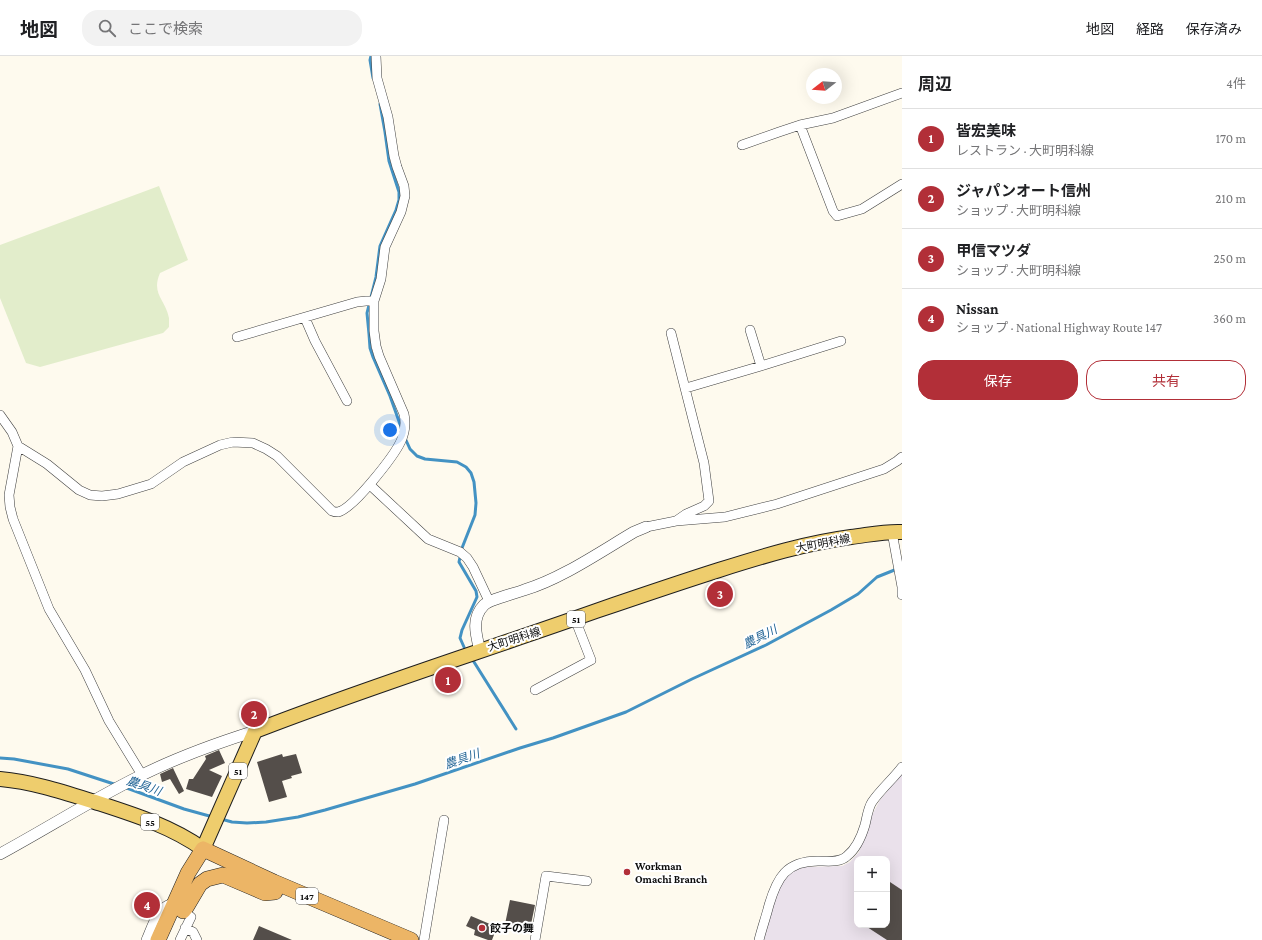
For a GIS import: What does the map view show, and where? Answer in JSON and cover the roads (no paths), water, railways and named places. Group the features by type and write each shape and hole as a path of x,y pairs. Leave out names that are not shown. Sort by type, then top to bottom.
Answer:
{"highway":[{"name":"147","path":"203,849 227,870 386,940"},
{"name":"147","path":"170,940 188,873 203,849"},
{"name":"147","path":"203,849 274,882 411,940"},
{"name":"147","path":"158,940 178,909 187,906 200,884 207,879 223,875 265,893 275,892"}],"main road":[{"name":"大町明科線","path":"255,730 480,651 769,554 805,545 897,532"},
{"name":"51","path":"203,849 255,730"},
{"name":"55","path":"0,779 34,784 99,798 116,808 174,831 191,840 203,849"}],"street":[{"path":"18,446 48,464 78,490 90,495 102,496 118,494 151,484 191,458 220,445 233,442 253,443 277,456 332,511 339,512 347,507 370,485 400,442 404,433 406,422 376,346 374,302 381,279 386,247 401,212 405,196 404,186 394,156 388,117 377,78 376,56"},
{"path":"742,145 800,125 833,118 902,93"},
{"path":"800,125 833,211 837,216 862,209 902,184"},
{"path":"237,337 357,302 374,302"},
{"path":"306,318 315,341 347,401"},
{"path":"750,330 761,366"},
{"path":"671,333 704,463 709,501 704,506 686,514 676,521"},
{"path":"686,388 841,341"},
{"path":"0,415 12,432 18,446 9,495 13,519 50,609 85,670 109,721 142,775"},
{"path":"480,651 475,631 477,615 489,601 546,582 634,532 646,527 676,521 725,517 777,504 884,469 902,457"},
{"path":"370,485 428,540 460,552 467,558 473,567 489,601"},
{"path":"897,532 897,560 902,595"},
{"path":"535,690 591,660 575,619"},
{"path":"0,854 131,780 203,748 255,730"},
{"path":"759,940 778,881 792,867 800,863 808,861 840,860 847,857 859,840 865,827 872,802 902,767"},
{"path":"424,940 444,820"},
{"path":"535,940 546,876 587,881"},
{"path":"146,940 159,911 170,904 191,917 180,940"},
{"path":"185,928 192,932 197,940"}],"waterway":[{"path":"371,56 370,60 373,78"},
{"path":"380,104 389,161 399,192 399,200 380,246 376,277 367,313 370,348 401,427"},
{"path":"405,438 410,449 417,456 425,459 457,462 466,467 471,473 474,482 476,503 475,515 462,548 459,562 476,591 477,597 462,630 460,638 464,647"},
{"name":"農具川","path":"221,819 232,822 266,822 298,817 325,810 415,784 626,712 692,679 766,645 858,594 877,577 897,569"},
{"path":"474,662 516,729"},
{"name":"農具川","path":"0,758 14,759 68,769 117,785"},
{"name":"農具川","path":"124,787 184,809 213,817"}],"place":[{"name":"甲信マツダ","path":"720,594"},
{"name":"皆宏美味","path":"448,680"},
{"name":"ジャパンオート信州","path":"254,714"},
{"name":"Workman Omachi Branch","path":"627,872"},
{"name":"Nissan","path":"147,905"},
{"name":"餃子の舞","path":"482,928"}]}
